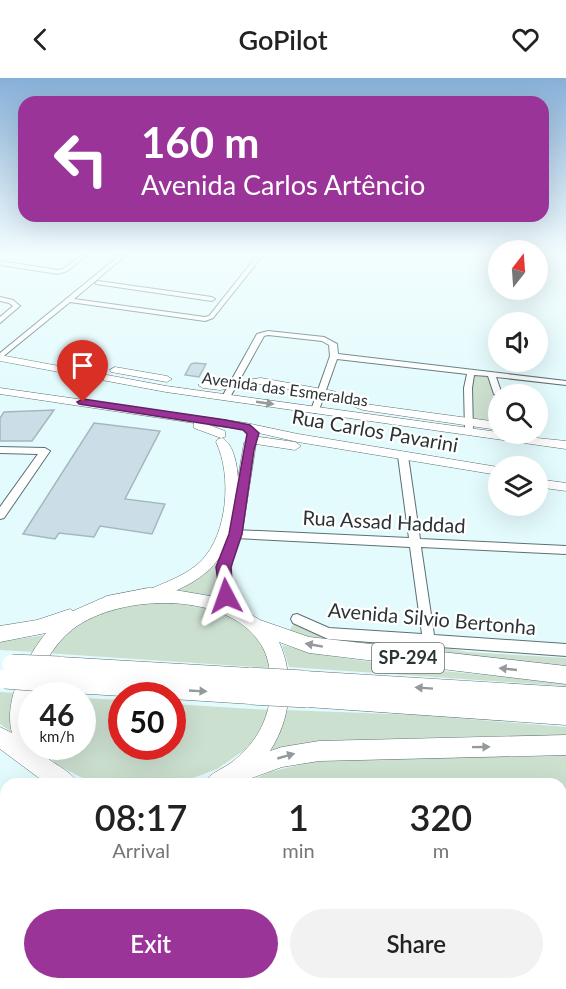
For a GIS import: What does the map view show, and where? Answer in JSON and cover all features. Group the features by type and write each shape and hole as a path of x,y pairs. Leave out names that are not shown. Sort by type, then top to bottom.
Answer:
{"highway":[{"path":"0,634 37,628 117,601 153,594 201,599 248,621 271,644 276,656 279,687 278,714 275,726 261,749 224,778"},
{"path":"44,774 22,739 19,715 21,699 48,644 62,627 84,612"},
{"name":"SP-294","path":"248,621 309,645 566,675"},
{"name":"SP-294","path":"4,671 306,689 566,696"},
{"name":"SP-294","path":"306,689 566,715"},
{"path":"0,737 44,774"},
{"path":"230,778 300,752 566,745"}],"main road":[{"name":"Avenida das Esmeraldas","path":"2,353 220,387 261,381 321,391 363,407 488,430"},
{"name":"Avenida das Esmeraldas","path":"2,353 138,384 315,410 469,427"},
{"name":"Rua Carlos Pavarini","path":"0,391 242,427 296,442 488,475"},
{"name":"Rua Carlos Pavarini","path":"0,396 200,425 235,447 251,442 296,442"},
{"path":"153,594 197,572 217,551 226,524 232,484 231,468 222,438 227,428 242,427 253,433 235,534 226,557 224,588 230,604 248,621"},
{"path":"548,433 566,435"},
{"name":"Avenida das Esmeraldas","path":"548,441 566,445"},
{"name":"Rua Carlos Pavarini","path":"403,459 488,470"},
{"path":"548,478 566,480"},
{"path":"548,485 566,487"}],"street":[{"path":"2,353 71,298"},
{"path":"202,298 212,299"},
{"path":"68,300 199,320 208,318 225,298"},
{"path":"0,299 11,301 17,306 0,321"},
{"path":"110,306 116,300"},
{"path":"226,397 261,334 329,341 334,348 334,356 315,410"},
{"path":"334,356 566,383"},
{"path":"469,427 468,388 471,371"},
{"path":"491,374 494,384"},
{"path":"0,450 45,451 0,515"},
{"path":"403,459 429,641"},
{"name":"Rua Assad Haddad","path":"235,534 566,550"},
{"name":"Avenida Silvio Bertonha","path":"297,620 328,633 566,650"}],"green space":[{"path":"471,371 491,374 495,384 488,384 488,425 469,422"},
{"path":"223,552 216,583 221,601 175,589"},
{"path":"151,600 207,608 233,617 259,637 273,668 45,653 63,632 100,612"},
{"path":"294,623 468,652 566,658 566,669 327,643 288,633"},
{"path":"45,635 34,652 0,650 0,642"},
{"path":"282,645 322,655 430,670 566,682 566,686 289,667"},
{"path":"0,692 18,693 13,733 0,724"},
{"path":"96,699 108,699 108,760 186,760 186,705 270,710 266,724 249,747 217,769 193,778 83,778 52,760 96,760"},
{"path":"286,710 417,715 566,727 566,739 273,751 272,748"},
{"path":"566,752 566,778 256,778 270,772 315,761"}],"building":[{"path":"191,364 206,364 199,377 185,375"},
{"path":"54,410 32,441 0,441 0,418 4,412"},
{"path":"94,423 160,431 125,499 165,504 152,534 100,526 94,537 59,533 55,539 23,534"}],"route":[{"path":"83,402 226,423 246,428 253,433 253,440 248,450 235,534 224,567 226,596"}]}
